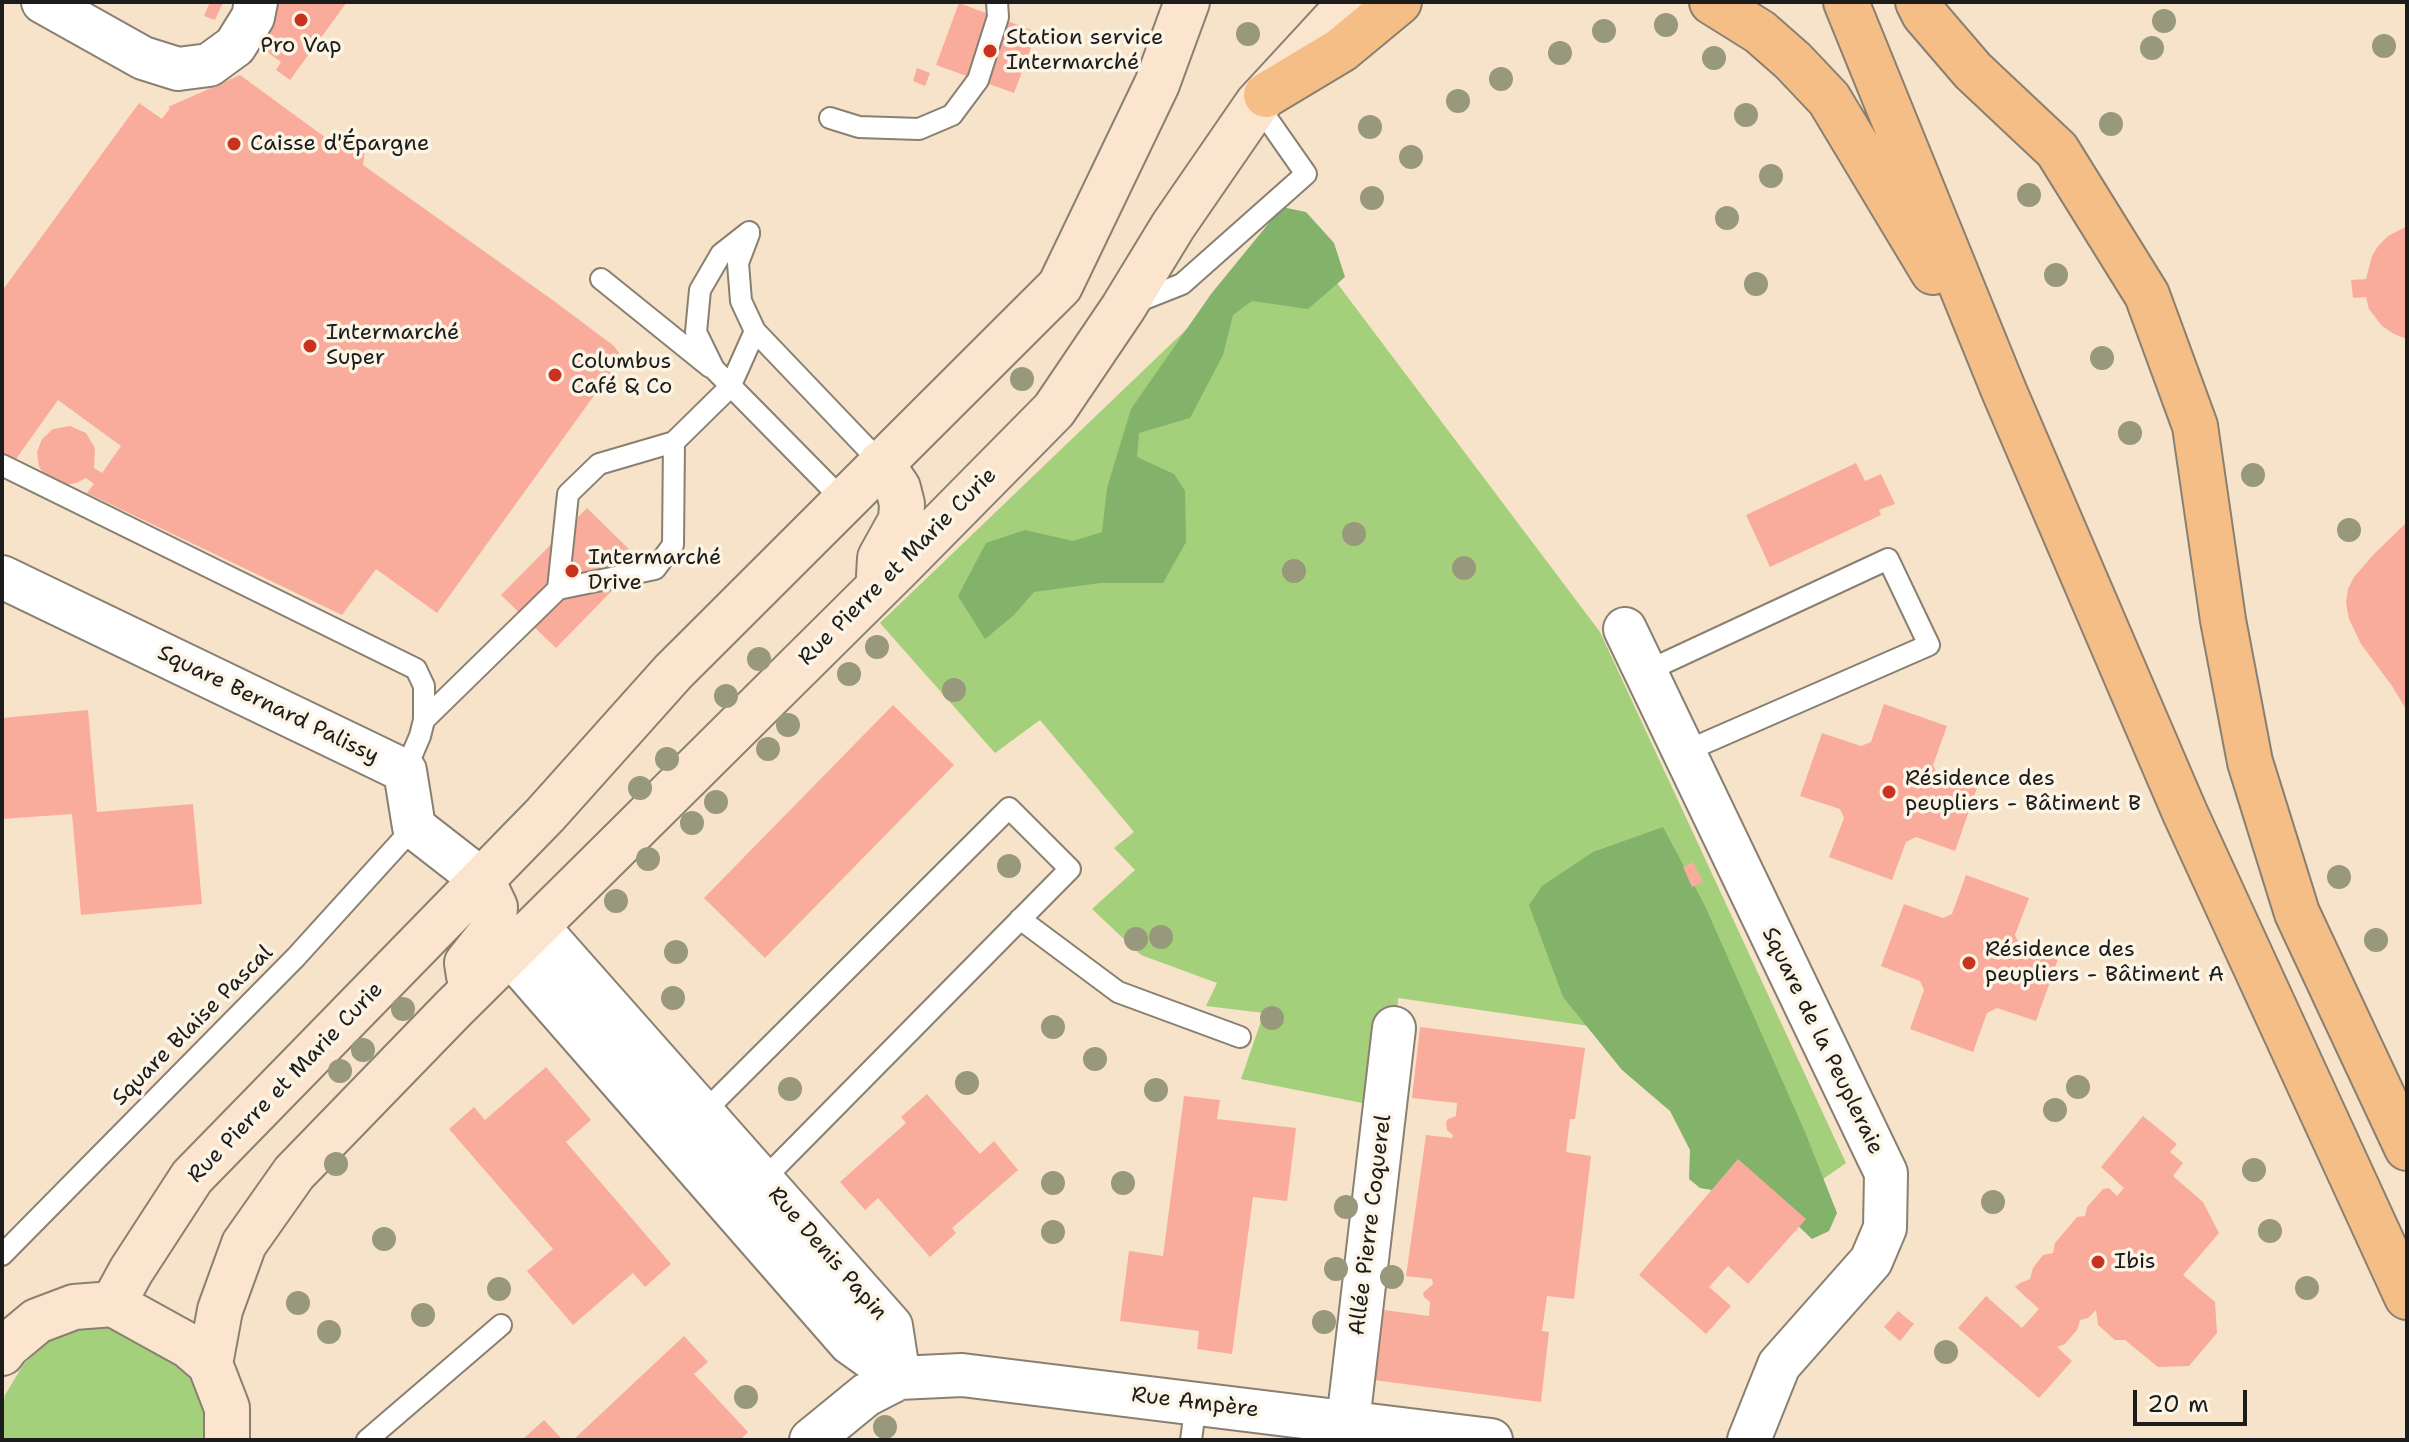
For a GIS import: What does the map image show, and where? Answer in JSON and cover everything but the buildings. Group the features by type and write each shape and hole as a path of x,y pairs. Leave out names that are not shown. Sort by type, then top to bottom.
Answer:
{"main road":[{"name":"Rue Pierre et Marie Curie","path":"113,1304 192,1177 545,815 673,672 1060,286 1157,84 1187,2"},
{"name":"Rue Pierre et Marie Curie","path":"210,1364 220,1310 244,1244 294,1173 472,990 1054,410 1123,308 1173,226 1261,100 1351,2"},
{"path":"1261,100 1341,50 1399,2"},
{"path":"1712,2 1760,32 1829,99 2004,391"},
{"path":"1846,2 2004,391 2185,813 2407,1297"},
{"path":"1918,2 1924,14 1973,71 2057,150 2147,295 2195,426 2223,620 2250,762 2297,913 2407,1148"},
{"path":"1953,2 2070,131 2109,184 2139,238 2147,295"},
{"path":"879,586 880,558 901,520 902,504 898,488 881,463"},
{"path":"472,990 467,963 493,930 495,907 482,880"},
{"path":"2,1353 37,1321 74,1307 113,1304 189,1346 210,1364 227,1408 227,1440"}],"street":[{"path":"43,2 143,58 178,69 209,65 235,46 253,17 256,2"},
{"name":"Square Bernard Palissy","path":"2,577 405,771 414,827"},
{"name":"Square de la Peupleraie","path":"1625,629 1886,1173 1885,1228 1871,1261 1779,1365 1757,1438"},
{"path":"414,827 482,880"},
{"name":"Rue Denis Papin","path":"524,940 688,1127 734,1210 850,1343 899,1378"},
{"name":"Allée Pierre Coquerel","path":"1348,1422 1394,1028"},
{"name":"Rue Denis Papin","path":"688,1127 762,1181 891,1326 899,1378"},
{"name":"Rue Ampère","path":"899,1378 962,1375 1194,1422 1348,1422 1489,1440"},
{"path":"811,1440 866,1395 899,1378"}],"lane":[{"path":"830,118 859,127 919,129 952,115 978,80 998,17 997,2"},
{"path":"1123,308 1182,284 1306,174 1261,100"},
{"path":"714,369 696,332 700,290 721,254 749,232 738,263 741,301 755,331 881,463"},
{"path":"601,279 714,369 843,500"},
{"path":"558,589 568,494 599,464 674,442 730,387 755,331"},
{"path":"424,720 558,589 655,569 673,545 674,442"},
{"path":"2,465 416,669 424,686 424,720 405,771"},
{"path":"1645,672 1888,559 1895,573 1929,645 1684,752"},
{"path":"688,1127 1009,808 1070,869 734,1210"},
{"name":"Square Blaise Pascal","path":"2,1255 296,957 414,827"},
{"path":"1020,919 1118,992 1240,1037"},
{"path":"367,1440 501,1325"}],"green space":[{"path":"1282,207 1306,212 1334,243 1345,277 1308,309 1252,301 1233,315 1223,355 1190,418 1139,433 1137,457 1174,474 1185,491 1186,542 1163,583 1100,583 1034,592 1014,615 985,639 958,596 986,543 1025,530 1073,541 1102,532 1107,488 1131,409 1211,294"},
{"path":"1294,226 1600,632 1846,1163 1816,1184 1658,1036 1398,998 1393,1109 1241,1079 1264,1013 1206,1006 1217,983 1141,955 1092,909 1135,870 1114,848 1134,832 1040,720 995,753 880,623"},
{"path":"1663,827 1705,906 1805,1132 1837,1213 1829,1231 1812,1239 1771,1200 1700,1188 1689,1179 1690,1150 1670,1111 1622,1070 1563,997 1529,905 1542,886 1593,852"},
{"path":"116,1326 149,1335 198,1382 209,1415 209,1440 2,1440 5,1395 23,1365 48,1341 81,1328"}],"place":[{"name":"Pro Vap","path":"301,20"},
{"name":"Station service Intermarché","path":"990,51"},
{"name":"Caisse d'Épargne","path":"234,144"},
{"name":"Intermarché Super","path":"310,346"},
{"name":"Columbus Café & Co","path":"555,375"},
{"name":"Intermarché Drive","path":"572,571"},
{"name":"Résidence des peupliers - Bâtiment B","path":"1889,792"},
{"name":"Résidence des peupliers - Bâtiment A","path":"1969,963"},
{"name":"Ibis","path":"2098,1262"}]}
